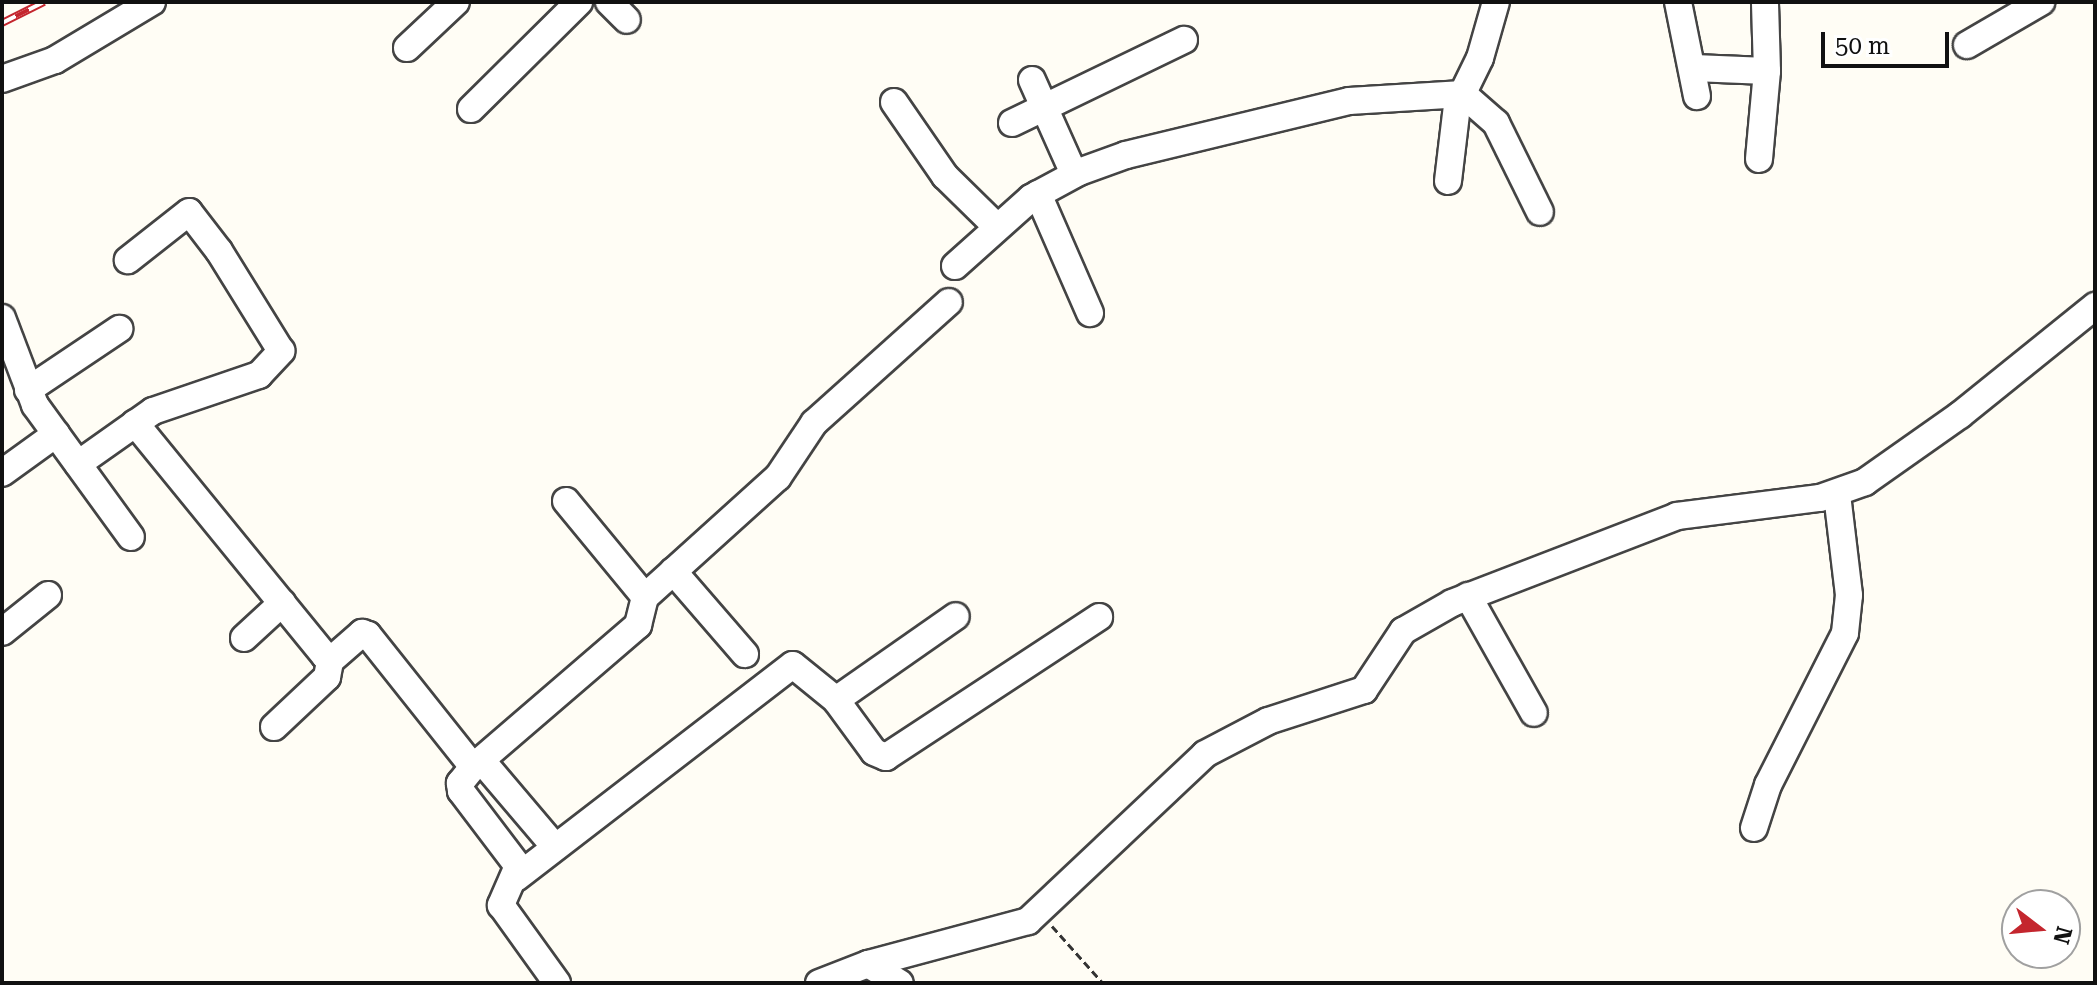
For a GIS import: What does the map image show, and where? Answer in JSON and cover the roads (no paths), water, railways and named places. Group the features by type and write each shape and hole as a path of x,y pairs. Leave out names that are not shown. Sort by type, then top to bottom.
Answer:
{"street":[{"path":"2,79 55,60 152,2"},
{"path":"407,48 456,2"},
{"path":"471,109 579,2"},
{"path":"1448,181 1451,130 1496,2"},
{"path":"1678,2 1694,68 1697,96"},
{"path":"1759,159 1767,71 1765,2"},
{"path":"1967,45 2041,2"},
{"path":"1012,123 1184,40"},
{"path":"1694,68 1767,71"},
{"path":"1032,80 1074,174"},
{"path":"955,266 996,226 1038,194 1074,174 1325,104 1463,94 1496,123 1540,212"},
{"path":"894,102 945,176 996,226"},
{"path":"1038,194 1090,313"},
{"path":"78,464 153,411 243,384 281,351 219,251 189,212 128,260"},
{"path":"557,983 501,905 516,878 518,866 461,791 462,778 638,625 645,597 778,477 814,423 949,302"},
{"path":"819,983 868,964 1011,928 1039,911 1205,754 1268,721 1364,690 1403,631 1468,596 1677,516 1837,495 1865,482 1960,415 2095,306"},
{"path":"3,326 28,390 131,537"},
{"path":"28,390 119,329"},
{"path":"135,423 330,661"},
{"path":"2,473 56,434"},
{"path":"1754,828 1768,785 1845,633 1849,595 1837,495"},
{"path":"566,501 645,597"},
{"path":"673,571 745,654"},
{"path":"2,632 48,595"},
{"path":"1468,596 1534,713"},
{"path":"244,638 282,603"},
{"path":"836,700 956,616"},
{"path":"516,878 793,665 836,700 874,752 886,757 1099,617"},
{"path":"274,727 327,677 330,661 362,633 368,635 478,764 555,847"},
{"path":"868,964 900,983"}],"railway":[{"path":"2,23 44,2"}]}
